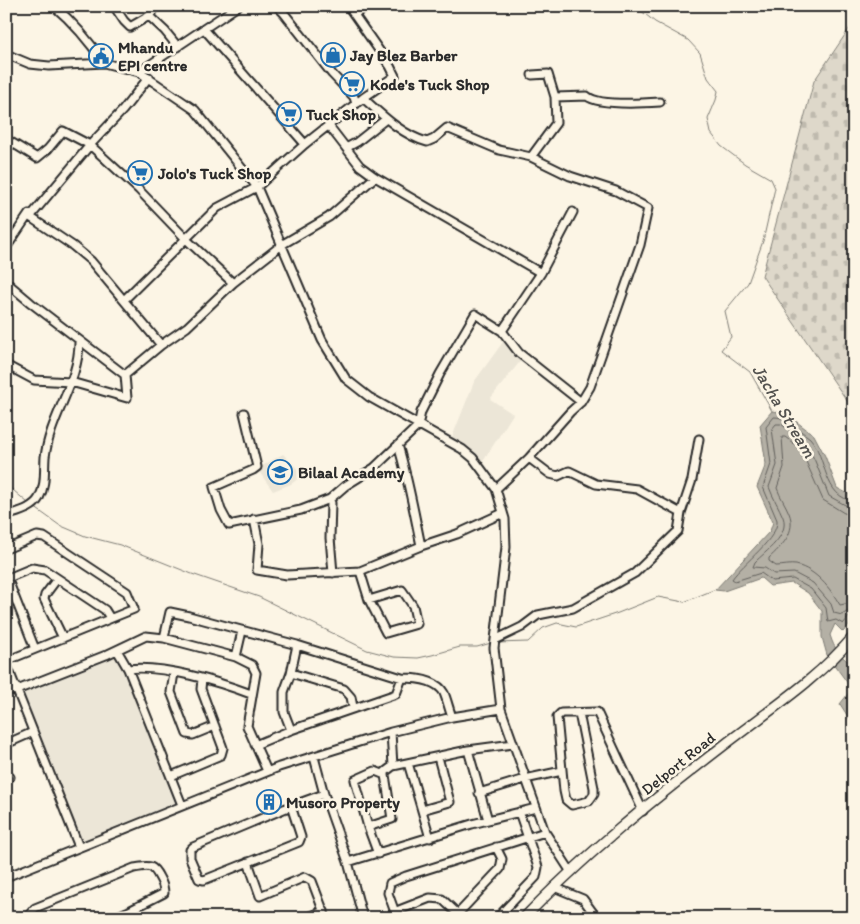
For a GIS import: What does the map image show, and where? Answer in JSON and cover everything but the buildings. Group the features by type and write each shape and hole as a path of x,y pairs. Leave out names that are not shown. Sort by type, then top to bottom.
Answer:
{"main road":[{"name":"Delport Road","path":"524,918 554,886 643,811 830,662 854,636"}],"street":[{"path":"54,6 71,21 104,63"},
{"path":"114,6 130,27 149,16 157,6"},
{"path":"277,6 284,12 332,74 354,97 356,104"},
{"path":"124,300 218,208 257,187 305,144 363,98 395,76 348,6"},
{"path":"355,14 366,6"},
{"path":"139,72 236,7"},
{"path":"149,16 178,47"},
{"path":"204,29 305,144"},
{"path":"6,54 30,64 49,66 104,63 139,72 196,110 257,187 283,244 322,340 346,379 369,397 462,449 473,458 496,490 503,513 506,547 497,639 494,648 501,709 545,832 571,872"},
{"path":"531,157 556,123 555,97 548,74 532,75"},
{"path":"30,217 90,145 123,110 148,77"},
{"path":"555,97 587,96 591,100 612,102 660,102"},
{"path":"363,98 386,119 417,139 427,142 434,139 447,128 499,150 531,157 570,176 616,191 648,208 640,245 590,387 582,402 570,412 529,458 496,490"},
{"path":"346,148 386,119"},
{"path":"329,126 360,166 375,177 541,273"},
{"path":"6,139 37,158 48,150 64,131 90,145 139,190 187,240 233,283"},
{"path":"125,375 161,345 187,327 233,283 283,244 329,217 375,177"},
{"path":"502,331 541,273 573,212"},
{"path":"6,248 28,214 91,261 161,345"},
{"path":"6,282 125,375 127,398 70,382 34,380 6,365"},
{"path":"210,479 221,510 229,525 301,510 330,499 345,486 374,468 418,426 421,412 440,374 475,314 502,331 519,353 582,402"},
{"path":"6,516 32,506 39,499 45,481 45,456 50,434 70,382 79,352 79,340"},
{"path":"214,487 257,467 244,413"},
{"path":"497,639 522,627 538,615 573,608 635,574 678,531 681,513 692,480 699,439"},
{"path":"398,445 410,488 421,546"},
{"path":"529,458 550,474 558,476 569,471 596,484 637,490 681,513"},
{"path":"330,499 330,538 333,573"},
{"path":"254,519 259,544 257,570 287,575 360,571 421,546 457,534 503,513"},
{"path":"6,549 36,536 44,537 127,592 134,609 6,662 79,847"},
{"path":"35,649 7,576 32,568 45,570 105,610 110,618"},
{"path":"360,571 369,600 386,633 417,624 412,606 402,590 369,600"},
{"path":"58,578 44,599 63,638"},
{"path":"164,638 170,612 298,645 402,678 418,679 438,687 443,692 452,717"},
{"path":"236,657 242,631"},
{"path":"6,691 17,690 117,650 146,636 164,638 236,657 252,665 256,673 247,726 267,771"},
{"path":"291,730 284,712 284,692 298,645"},
{"path":"117,650 128,669 182,805"},
{"path":"128,669 140,667 155,668 202,679 252,694"},
{"path":"174,673 171,692 187,734 193,735 215,726"},
{"path":"291,673 344,689 351,697 353,707"},
{"path":"255,745 353,707 396,694 402,678"},
{"path":"171,776 221,755 223,748 201,689 202,679"},
{"path":"6,877 267,771 391,732 452,717 501,709"},
{"path":"579,713 594,794 589,802 572,805 566,800 557,716 561,713 597,712 643,811"},
{"path":"6,744 33,732"},
{"path":"391,732 393,766"},
{"path":"368,827 392,819 385,772 393,766 468,750 513,744"},
{"path":"468,750 488,820"},
{"path":"314,757 324,794 348,862 363,918"},
{"path":"422,810 450,802 438,757"},
{"path":"408,762 430,838"},
{"path":"378,854 368,827 355,780 375,771 385,775"},
{"path":"479,793 525,779 562,771"},
{"path":"291,806 301,837 299,842 204,880 199,880 190,858 190,850 291,806 324,794"},
{"path":"348,862 488,820 536,808"},
{"path":"497,918 536,877 538,867 519,812"},
{"path":"496,848 502,858 500,869 456,916 442,899 430,898 396,915 388,893 390,883 406,876 545,832"},
{"path":"248,862 260,896 305,878 312,881 325,915 306,918"},
{"path":"32,918 30,914 35,908 134,868 149,866 155,869 164,886 162,895 130,915 112,918"},
{"path":"554,886 583,899 598,918"}],"shaded area":[{"path":"503,342 522,359 490,399 513,414 482,463 451,440 474,382"},
{"name":"Bilaal Academy","path":"283,454 303,475 291,484 273,491 257,469"},
{"path":"117,652 177,802 82,842 21,692"}],"green space":[{"path":"849,6 854,6 854,411 762,276 814,81 853,23"}],"water":[{"path":"772,411 785,413 814,435 825,456 837,488 854,497 854,619 843,632 835,624 830,635 839,653 854,665 854,726 840,704 852,689 827,655 822,637 822,611 808,593 792,583 770,586 761,578 724,591 715,590 770,531 773,522 757,487 766,464 760,425"}],"waterway":[{"name":"Jacha Stream","path":"635,6 655,22 688,40 700,53 708,78 718,91 708,119 711,133 721,146 745,164 771,179 775,188 763,241 748,283 725,311 731,337 721,350 750,372 772,411"},
{"path":"6,484 28,503"},
{"path":"34,507 59,525 85,536 120,545 192,574 259,597 367,650 394,657 418,658 460,647 477,647 491,643"},
{"path":"497,643 528,642 543,628 557,623 576,627 658,597 684,602 716,589"}],"place":[{"name":"Jay Blez Barber","path":"333,55"},
{"name":"Mhandu EPI centre","path":"101,56"},
{"name":"Kode's Tuck Shop","path":"352,84"},
{"name":"Tuck Shop","path":"289,114"},
{"name":"Jolo's Tuck Shop","path":"140,173"},
{"name":"Bilaal Academy","path":"280,472"},
{"name":"Musoro Property","path":"269,802"}]}
